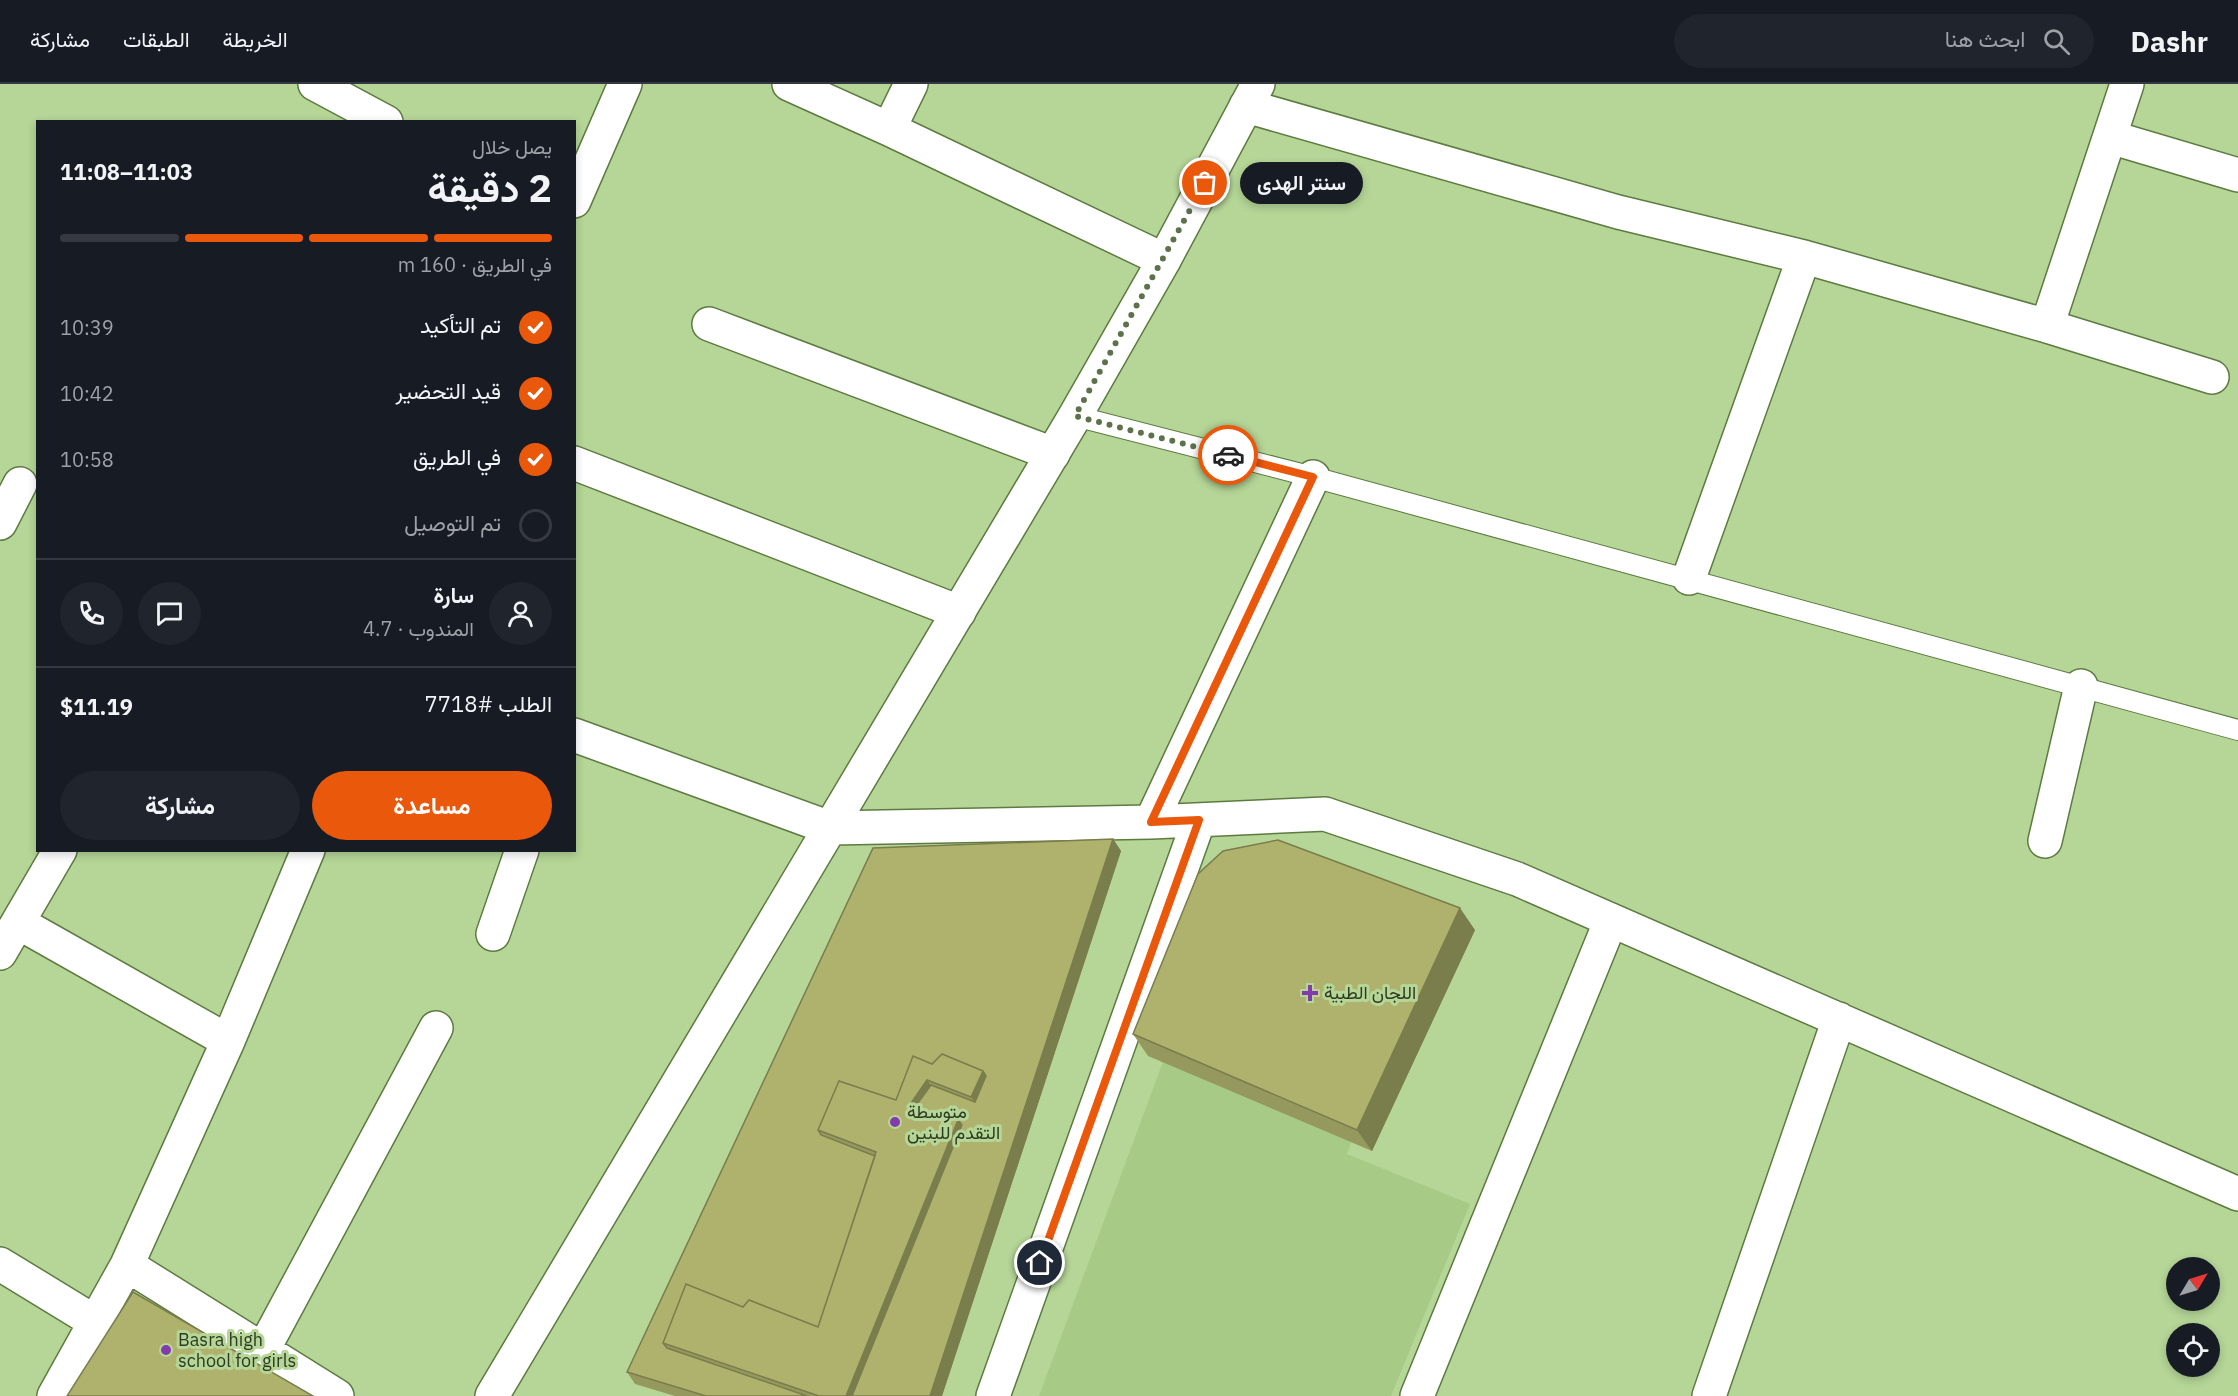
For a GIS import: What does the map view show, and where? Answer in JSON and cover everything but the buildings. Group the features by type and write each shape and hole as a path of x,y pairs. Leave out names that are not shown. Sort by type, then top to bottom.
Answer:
{"street":[{"path":"315,84 382,120"},
{"path":"576,196 625,84"},
{"path":"789,84 1164,260"},
{"path":"889,129 911,84"},
{"path":"2047,326 2127,84"},
{"path":"492,1396 1053,454 1164,260 1252,95 1618,212 1804,257 2047,326 2212,377"},
{"path":"2109,137 2238,175"},
{"path":"1689,578 1804,257"},
{"path":"709,324 1053,454"},
{"path":"576,464 959,612"},
{"path":"1151,822 1313,477"},
{"path":"0,524 19,483"},
{"path":"2044,841 2081,686"},
{"path":"576,736 830,828 1151,822 1325,814 1517,879 2238,1194"},
{"path":"993,1396 1199,820"},
{"path":"0,953 59,852"},
{"path":"54,1396 127,1265 228,1041 307,852"},
{"path":"494,933 521,852"},
{"path":"1417,1396 1611,920"},
{"path":"19,923 228,1041"},
{"path":"1709,1396 1839,1019"},
{"path":"263,1350 436,1028"},
{"path":"0,1264 95,1322"},
{"path":"127,1265 337,1396"}],"lane":[{"path":"1075,416 1689,578 2238,730"}],"shaded area":[{"path":"1164,1059 1355,1131 1347,1154 1470,1204 1391,1396 1039,1396"}],"way so far":[{"path":"1205,183 1075,416 1228,455"}],"place":[{"name":"سنتر الهدى","path":"1205,183"},
{"name":"اللجان الطبية","path":"1310,993"},
{"name":"متوسطة التقدم للبنين","path":"895,1122"},
{"name":"Basra high school for girls","path":"166,1350"}],"route":[{"path":"1040,1263 1199,820 1151,822 1313,477 1228,455"}]}
